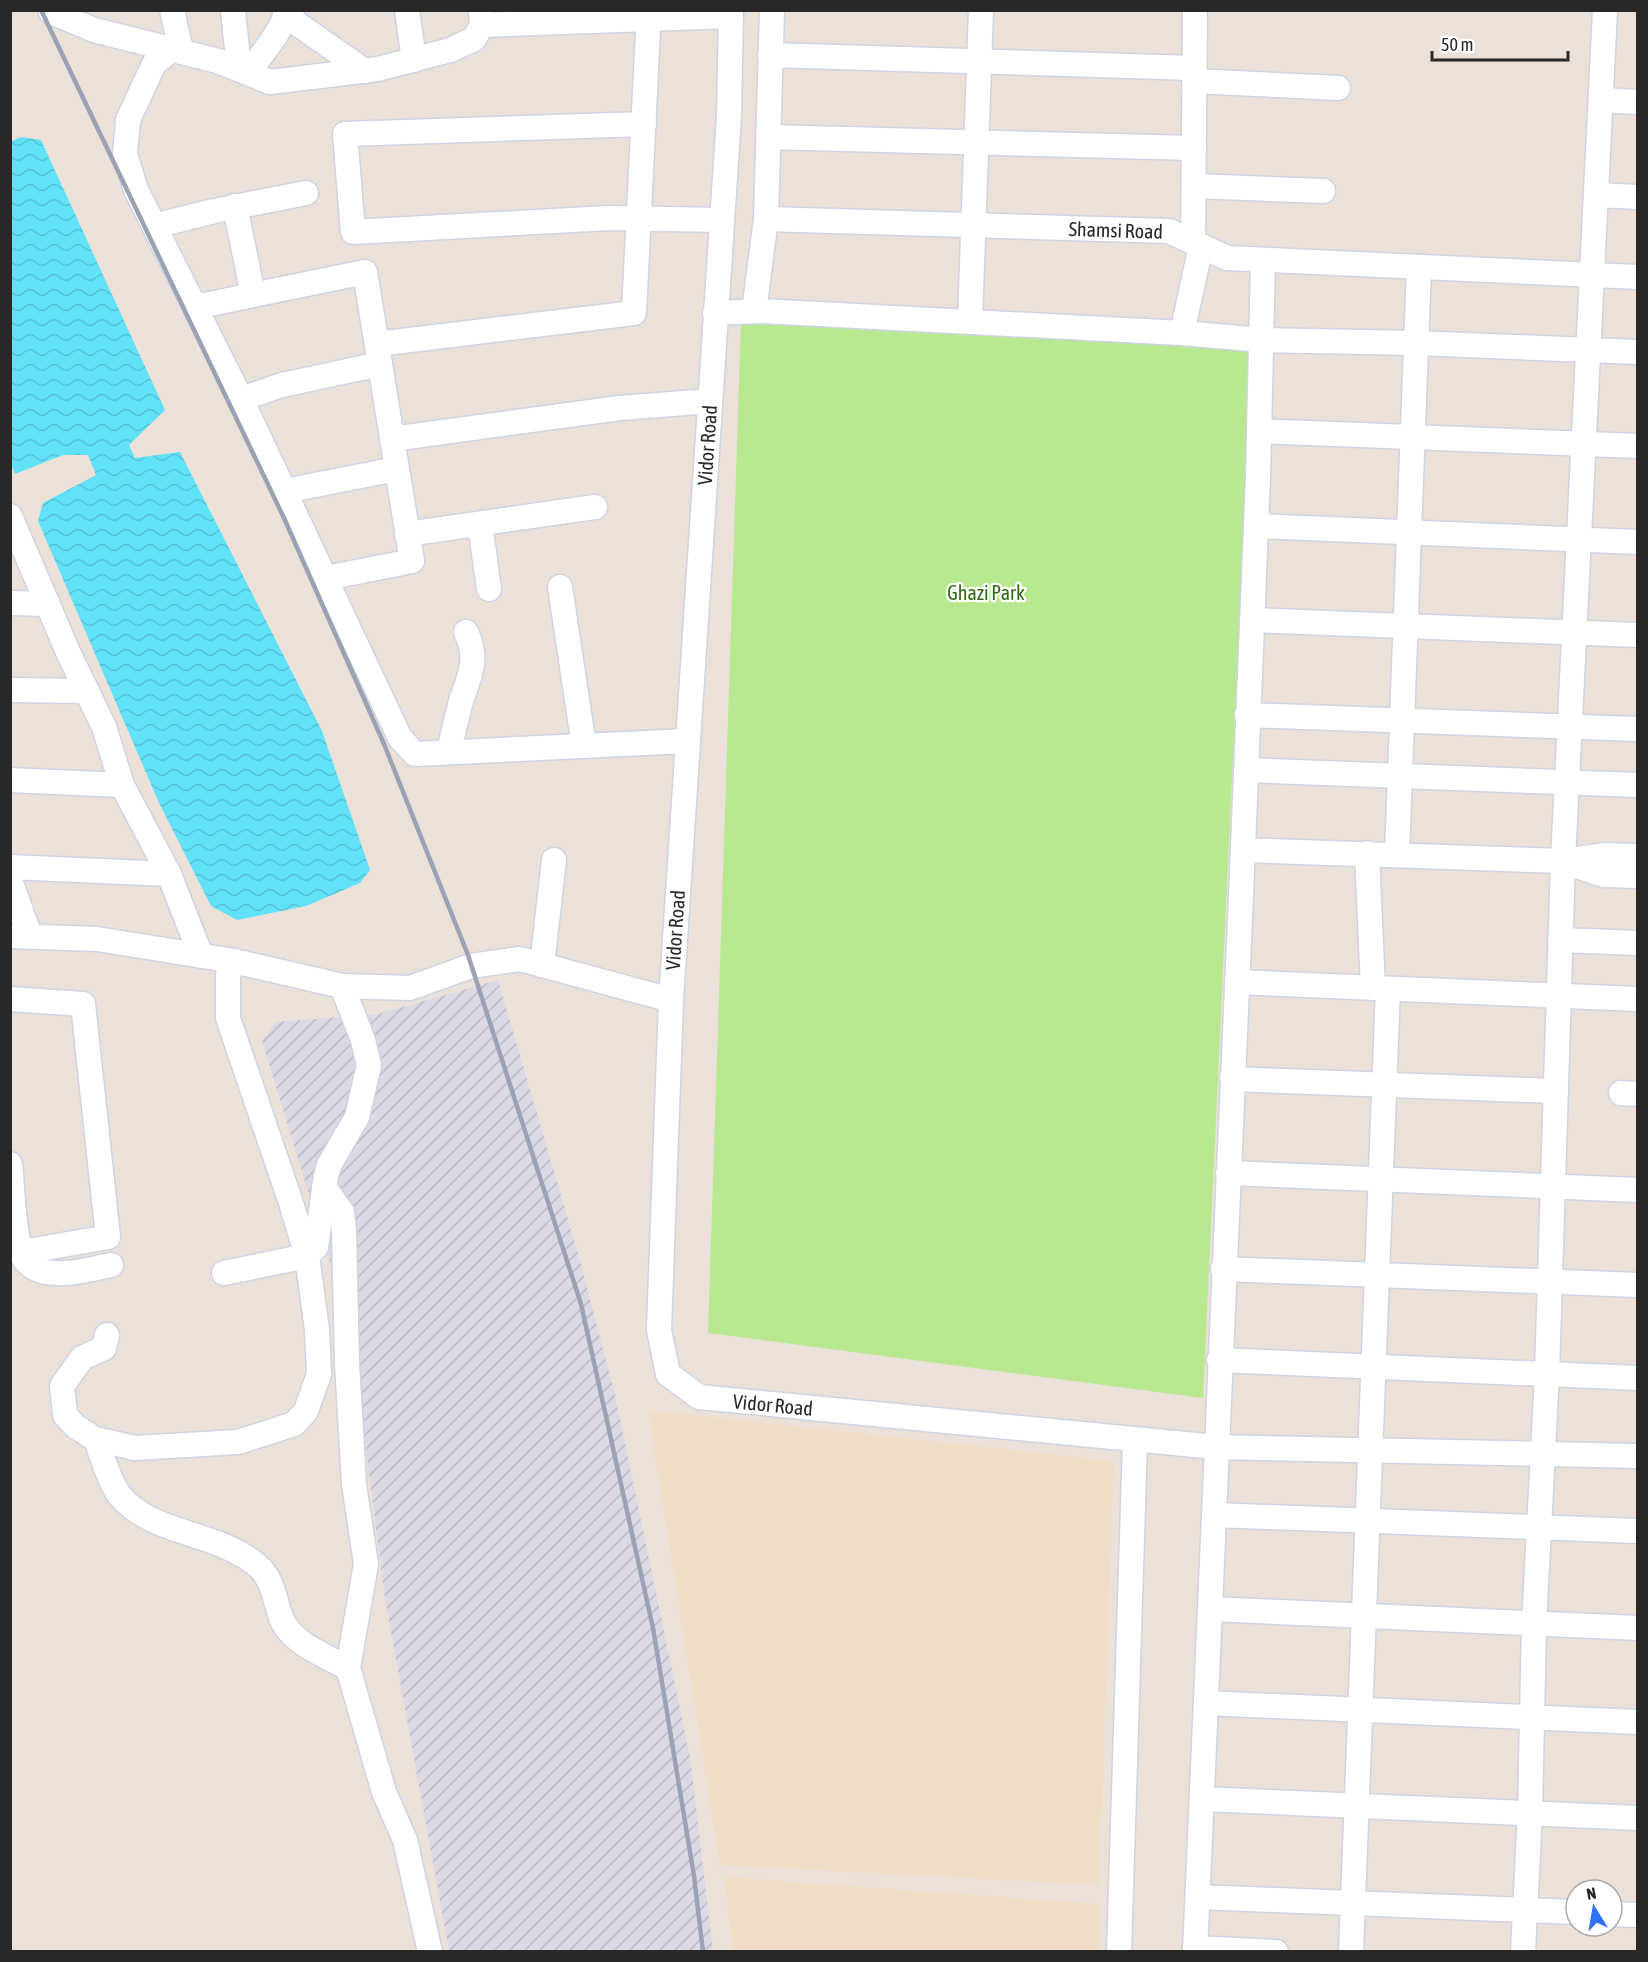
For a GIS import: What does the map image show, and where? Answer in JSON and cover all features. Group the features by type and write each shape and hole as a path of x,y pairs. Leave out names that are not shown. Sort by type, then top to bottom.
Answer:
{"street":[{"path":"172,10 177,50"},
{"path":"233,10 244,71"},
{"path":"407,10 414,60"},
{"path":"754,311 766,219 772,10"},
{"path":"970,321 981,10"},
{"path":"1182,333 1197,244 1194,186 1195,10"},
{"path":"1523,1952 1530,1812 1534,1624 1547,1374 1563,861 1594,276 1605,10"},
{"path":"51,12 94,30 177,50 244,71 270,82 364,71 450,50 474,39 481,18 731,13"},
{"path":"244,71 276,37 288,12 364,71"},
{"name":"Vidor Road","path":"731,13 729,116 671,1000 659,1330 668,1374 699,1397 1135,1441 1216,1447 1638,1456"},
{"path":"241,399 378,354 634,313 635,248 640,218 649,16"},
{"path":"177,50 154,64 128,120 126,154 130,171 154,226 285,490 400,738 415,754 687,741"},
{"path":"770,55 979,62 1194,75 1338,88"},
{"path":"1601,100 1638,102"},
{"path":"644,124 345,134 354,232 608,218 722,220"},
{"path":"768,137 1194,148"},
{"path":"1194,186 1323,191"},
{"path":"154,226 235,206 306,193"},
{"path":"1597,195 1638,197"},
{"path":"235,206 253,295"},
{"name":"Shamsi Road","path":"766,219 1169,231 1227,258 1638,277"},
{"path":"1263,260 1256,526 1243,850 1195,1950 1276,1952"},
{"path":"1397,854 1419,267"},
{"path":"195,307 365,272 412,561 326,578"},
{"path":"716,313 754,311 970,321 1262,340 1416,343 1638,352"},
{"path":"392,439 620,408 710,400"},
{"path":"1259,431 1638,446"},
{"path":"285,490 396,469"},
{"path":"407,534 595,507"},
{"path":"10,516 104,727 122,785 169,874 201,956"},
{"path":"480,524 489,589"},
{"path":"1256,526 1638,542"},
{"path":"560,587 584,746"},
{"path":"10,603 48,604"},
{"path":"1252,620 1638,635"},
{"path":"448,752 460,703 472,672 471,644 466,632"},
{"path":"10,690 87,691"},
{"path":"1247,715 1638,729"},
{"path":"1246,770 1638,785"},
{"path":"10,780 122,785"},
{"path":"1243,850 1563,861 1605,855 1638,856"},
{"path":"1351,1952 1384,1084 1380,988 1367,853"},
{"path":"542,965 554,860"},
{"path":"1563,861 1604,874 1638,876"},
{"path":"10,867 169,874"},
{"path":"10,880 20,936 97,939 234,961 342,986 410,988 471,966 520,959 671,1000"},
{"path":"1560,940 1638,943"},
{"path":"107,1335 104,1348 82,1358 62,1386 65,1415 75,1426 95,1439 135,1448 238,1442 294,1424 306,1411 319,1374 317,1330 307,1256 228,1018 228,975 234,961"},
{"path":"1237,982 1638,999"},
{"path":"224,1273 307,1256 316,1247 329,1165 357,1117 369,1065 363,1040 342,986"},
{"path":"10,999 83,1004 108,1237 22,1252"},
{"path":"1232,1078 1556,1091"},
{"path":"10,1164 24,1259 33,1267 46,1272 76,1272 111,1265"},
{"path":"1228,1173 1638,1190"},
{"path":"324,1186 342,1212 354,1484 366,1563 348,1668 384,1792 405,1840 430,1952"},
{"path":"1223,1269 1638,1285"},
{"path":"1220,1360 1638,1378"},
{"path":"95,1439 119,1496 135,1511 198,1535 246,1557 260,1567 274,1588 283,1623 290,1633 348,1668"},
{"path":"1119,1952 1135,1441"},
{"path":"1215,1515 1638,1531"},
{"path":"1211,1609 1638,1628"},
{"path":"1206,1703 1638,1722"},
{"path":"1202,1799 1638,1818"},
{"path":"1198,1897 1564,1912"}],"shaded area":[{"path":"498,980 579,1257 615,1395 690,1757 713,1951 449,1951 385,1599 351,1332 262,1041 276,1022 378,1014"},
{"path":"648,1410 1114,1461 1099,1885 720,1865"},
{"path":"724,1877 1100,1904 1099,1951 733,1951"}],"green space":[{"name":"Ghazi Park","path":"741,321 1252,349 1203,1398 708,1333"}],"water":[{"path":"21,137 41,140 165,410 129,445 135,458 180,452 322,731 370,870 360,883 306,906 237,920 211,906 159,803 38,521 43,503 96,475 88,455 63,455 15,474 11,465 10,142"}],"railway":[{"path":"41,10 284,518 384,744 468,955 581,1304 653,1628 694,1876 703,1952"}]}
